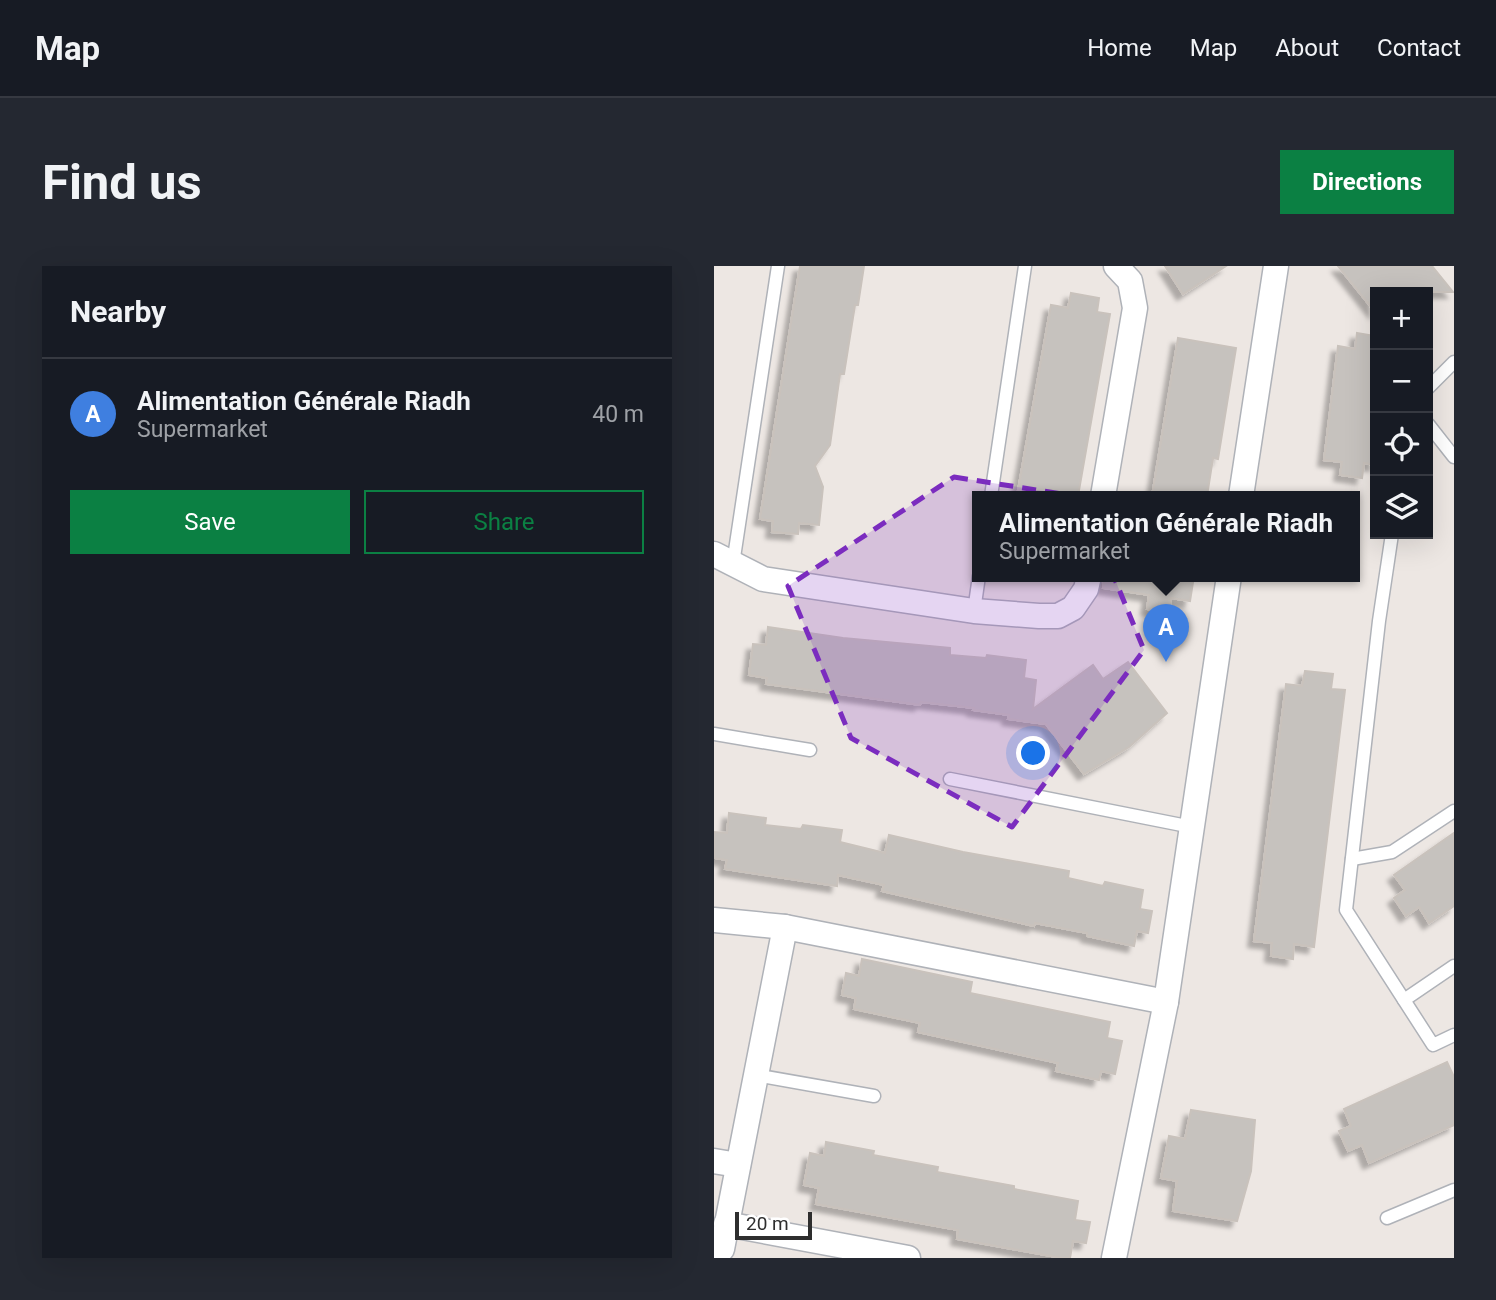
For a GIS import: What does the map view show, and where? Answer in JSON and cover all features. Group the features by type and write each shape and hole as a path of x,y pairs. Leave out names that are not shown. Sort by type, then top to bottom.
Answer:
{"street":[{"path":"1103,491 1135,308 1130,281 1116,266"},
{"path":"1242,491 1276,266"},
{"path":"724,559 763,579 974,611 1058,616 1073,608 1086,589 1087,582"},
{"path":"1115,1258 1166,1002 1228,582"},
{"path":"714,920 785,927 1166,1002"},
{"path":"714,1256 722,1249 726,1224 726,1163 755,1075 785,927"},
{"path":"726,1224 908,1258"}],"lane":[{"path":"724,559 778,266"},
{"path":"992,491 1025,266"},
{"path":"1433,383 1454,362"},
{"path":"1433,430 1454,457"},
{"path":"1391,539 1379,621 1346,911 1433,1045 1454,1035"},
{"path":"974,611 978,582"},
{"path":"714,734 810,750"},
{"path":"950,779 1192,827"},
{"path":"1352,859 1392,852 1454,811"},
{"path":"1404,1000 1454,965"},
{"path":"755,1075 874,1096"},
{"path":"1387,1218 1454,1190"}],"highlighted area":[{"path":"954,477 1081,497 1144,650 1012,827 851,738 788,586"}],"building":[{"path":"800,266 864,266 844,374 840,374 830,445 815,466 823,487 819,525 799,523 798,534 772,532 773,521 760,519"},
{"path":"1165,266 1226,266 1183,294"},
{"path":"1338,266 1432,266 1453,292 1433,292 1433,287 1370,287 1370,306"},
{"path":"1071,293 1099,298 1097,312 1110,314 1079,491 1018,491 1051,305 1068,308"},
{"path":"1357,333 1370,335 1370,464 1364,463 1362,478 1340,475 1342,462 1324,460 1338,346 1355,349"},
{"path":"1178,338 1236,348 1218,459 1213,458 1208,491 1153,491"},
{"path":"1104,582 1193,582 1190,601 1171,598 1169,613 1147,609 1149,595 1103,588"},
{"path":"768,627 843,638 950,648 950,655 986,658 987,655 1026,660 1024,678 1036,680 1033,709 1093,665 1103,679 1128,662 1167,713 1129,747 1084,774 1046,724 1008,719 1009,715 973,710 974,708 921,702 920,705 766,684 767,678 749,675 753,644 766,645"},
{"path":"1305,671 1333,674 1331,689 1345,690 1314,947 1294,944 1293,959 1271,956 1272,943 1254,941 1286,684 1302,686"},
{"path":"729,813 766,818 765,825 801,829 803,825 842,830 840,842 885,853 889,835 963,852 1069,871 1068,878 1103,886 1105,882 1143,890 1140,909 1152,911 1148,933 1137,931 1134,946 1087,936 1087,933 1035,923 1034,926 882,891 884,885 838,875 837,886 725,869 727,860 714,858 714,832 727,833"},
{"path":"1454,833 1454,906 1429,923 1419,907 1406,916 1394,898 1405,890 1394,875"},
{"path":"862,959 972,982 970,993 1110,1022 1107,1038 1122,1041 1115,1074 1101,1071 1099,1080 1056,1071 1058,1063 918,1032 920,1023 854,1009 856,998 842,995 846,973 859,976"},
{"path":"1447,1062 1454,1077 1454,1125 1369,1163 1362,1145 1348,1151 1339,1131 1351,1126 1344,1109"},
{"path":"1191,1110 1255,1120 1251,1171 1237,1221 1173,1211 1177,1181 1161,1178 1169,1136 1185,1139"},
{"path":"826,1142 874,1151 873,1155 938,1167 937,1172 1078,1201 1075,1220 1090,1222 1086,1243 1073,1241 1070,1258 1062,1258 957,1239 958,1230 816,1204 819,1188 804,1185 810,1153 824,1156"}],"place":[{"name":"Alimentation Générale Riadh","path":"1166,662"}]}
